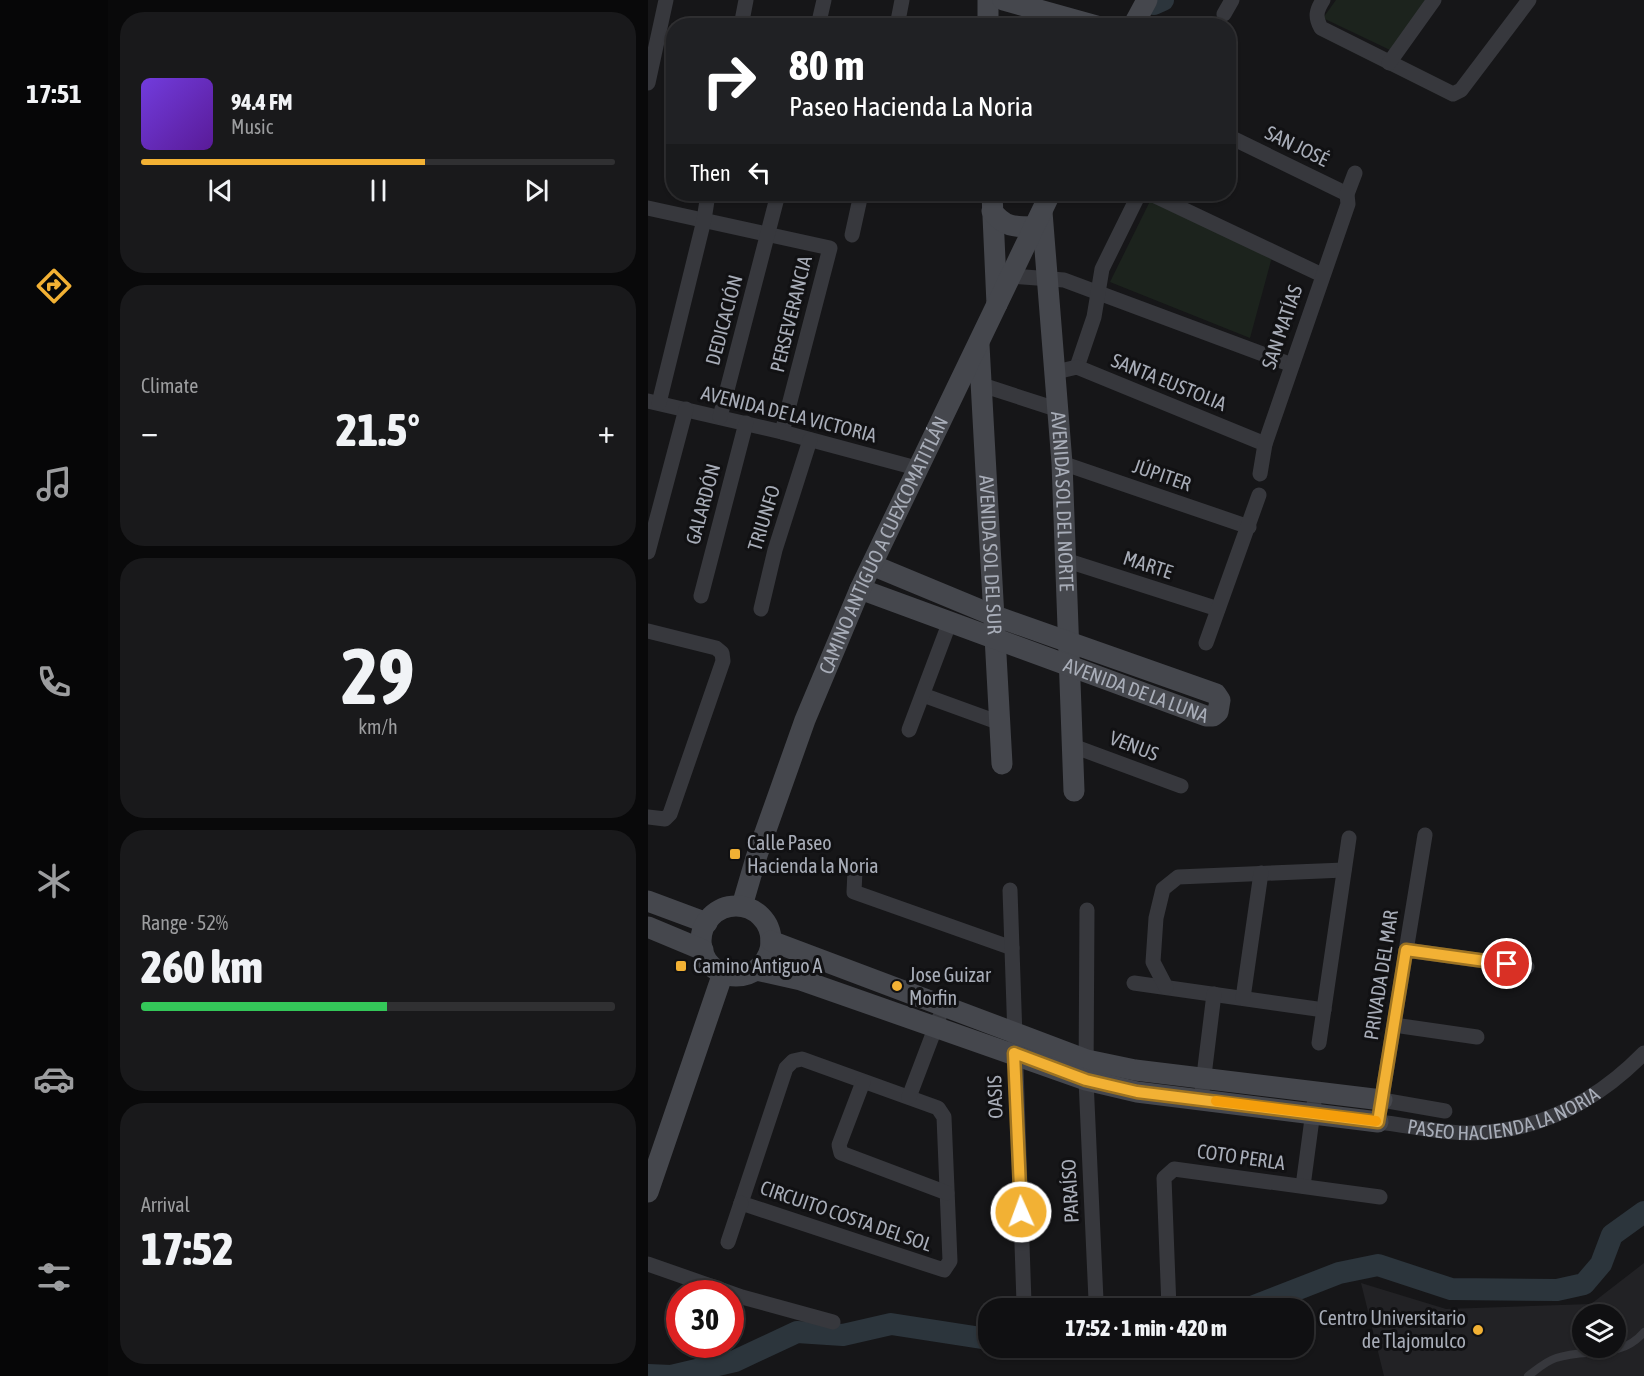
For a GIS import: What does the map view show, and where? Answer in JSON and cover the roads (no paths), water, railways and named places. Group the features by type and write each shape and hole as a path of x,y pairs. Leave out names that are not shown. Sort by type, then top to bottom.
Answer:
{"street":[{"path":"648,83 666,0"},
{"path":"743,18 746,0"},
{"path":"820,18 824,0"},
{"path":"899,18 902,0"},
{"path":"988,0 988,18"},
{"path":"1004,0 1025,16"},
{"path":"1137,18 1147,0"},
{"path":"1224,14 1232,0"},
{"path":"1323,0 1317,8 1316,19 1321,28 1453,94 1461,90 1529,0"},
{"path":"1389,63 1434,0"},
{"name":"SAN JOSÉ","path":"1236,140 1347,194"},
{"name":"SAN MATÍAS","path":"1260,474 1265,444 1348,204 1347,194 1355,173"},
{"path":"654,402 704,220 707,201"},
{"name":"DEDICACIÓN","path":"720,417 776,201"},
{"path":"852,235 859,201"},
{"path":"1056,372 1077,367 1094,316 1102,269 1136,201"},
{"path":"1166,201 1322,275"},
{"path":"992,202 1001,222 1012,227 1041,206"},
{"path":"992,202 997,305"},
{"name":"CAMINO ANTIGUO A CUEXCOMATITLÁN","path":"742,906 756,858 805,720 860,589 920,469 1011,276 1041,206"},
{"name":"AVENIDA SOL DEL NORTE","path":"1041,206 1062,463 1068,640 1072,667 1074,791"},
{"name":"PERSEVERANCIA","path":"649,210 769,233 830,248 782,432"},
{"path":"1011,276 1064,280 1292,365"},
{"name":"AVENIDA SOL DEL SUR","path":"979,344 1002,764"},
{"name":"SANTA EUSTOLIA","path":"1077,367 1265,444"},
{"path":"982,385 1059,410"},
{"name":"AVENIDA DE LA VICTORIA","path":"654,402 782,432 920,469"},
{"path":"648,552 686,409"},
{"name":"GALARDÓN","path":"701,596 746,423"},
{"name":"TRIUNFO","path":"761,609 775,550 810,441"},
{"name":"JÚPITER","path":"1062,463 1248,526"},
{"path":"1206,643 1259,495"},
{"name":"MARTE","path":"1065,560 1218,609"},
{"name":"AVENIDA DE LA LUNA","path":"860,589 949,624 996,639 1171,704 1206,716 1214,716 1218,712 1220,700 1216,694 995,616 872,565"},
{"path":"909,730 949,624"},
{"path":"648,817 665,819 670,814 723,661 722,653 716,648 650,636"},
{"path":"1171,704 1180,681"},
{"path":"923,695 1000,723"},
{"name":"VENUS","path":"1073,746 1182,786"},
{"name":"PRIVADA DEL MAR","path":"1378,1122 1425,835"},
{"path":"1319,1043 1349,838"},
{"path":"1166,987 1153,962 1156,918 1163,889 1178,877 1344,870"},
{"path":"855,871 854,892 1012,948"},
{"path":"1243,998 1261,873"},
{"name":"OASIS","path":"1010,890 1024,1298"},
{"path":"648,901 707,923"},
{"path":"742,906 753,910 763,918 769,929 771,941 770,952 756,970 740,976 723,973 707,960 702,941 707,923 716,912 728,907 742,906"},
{"name":"PARAÍSO","path":"1087,910 1086,1070 1096,1298"},
{"path":"648,927 703,950"},
{"name":"PASEO HACIENDA LA NORIA","path":"771,941 939,1017"},
{"path":"1406,950 1527,967"},
{"name":"PASEO HACIENDA LA NORIA","path":"756,970 939,1017 1086,1070 1137,1092 1469,1133 1536,1124 1593,1097 1622,1075 1644,1053"},
{"path":"648,1192 723,973"},
{"path":"1134,983 1324,1010"},
{"path":"1201,1100 1214,994"},
{"path":"909,1097 939,1017"},
{"path":"1394,1025 1478,1037"},
{"name":"CIRCUITO COSTA DEL SOL","path":"802,1059 863,1082 938,1108 944,1116 950,1261 944,1270 741,1203 786,1068 793,1061 802,1059"},
{"name":"PASEO HACIENDA LA NORIA","path":"1086,1070 1135,1070 1382,1100 1445,1110"},
{"path":"863,1082 839,1145 841,1153 947,1193"},
{"name":"COTO PERLA","path":"1304,1186 1315,1092"},
{"name":"COTO PERLA","path":"1169,1298 1164,1178 1174,1169 1380,1197"},
{"path":"728,1242 741,1203"},
{"path":"648,1264 742,1297 833,1322"}],"lane":[{"path":"1527,1376 1555,1358 1614,1350 1633,1345 1644,1332"}],"waterway":[{"path":"1147,0 1154,4 1163,0"},
{"path":"1275,1298 1339,1273 1378,1265 1451,1289 1557,1290 1584,1284 1601,1264 1612,1235 1644,1212"},
{"path":"648,1375 671,1376 735,1361 797,1332 843,1335 891,1324 978,1337"}],"place":[{"name":"Calle Paseo Hacienda la Noria","path":"735,854"},
{"name":"Camino Antiguo A","path":"681,966"},
{"name":"Jose Guizar Morfin","path":"897,986"},
{"name":"Centro Universitario de Tlajomulco","path":"1478,1330"}]}
